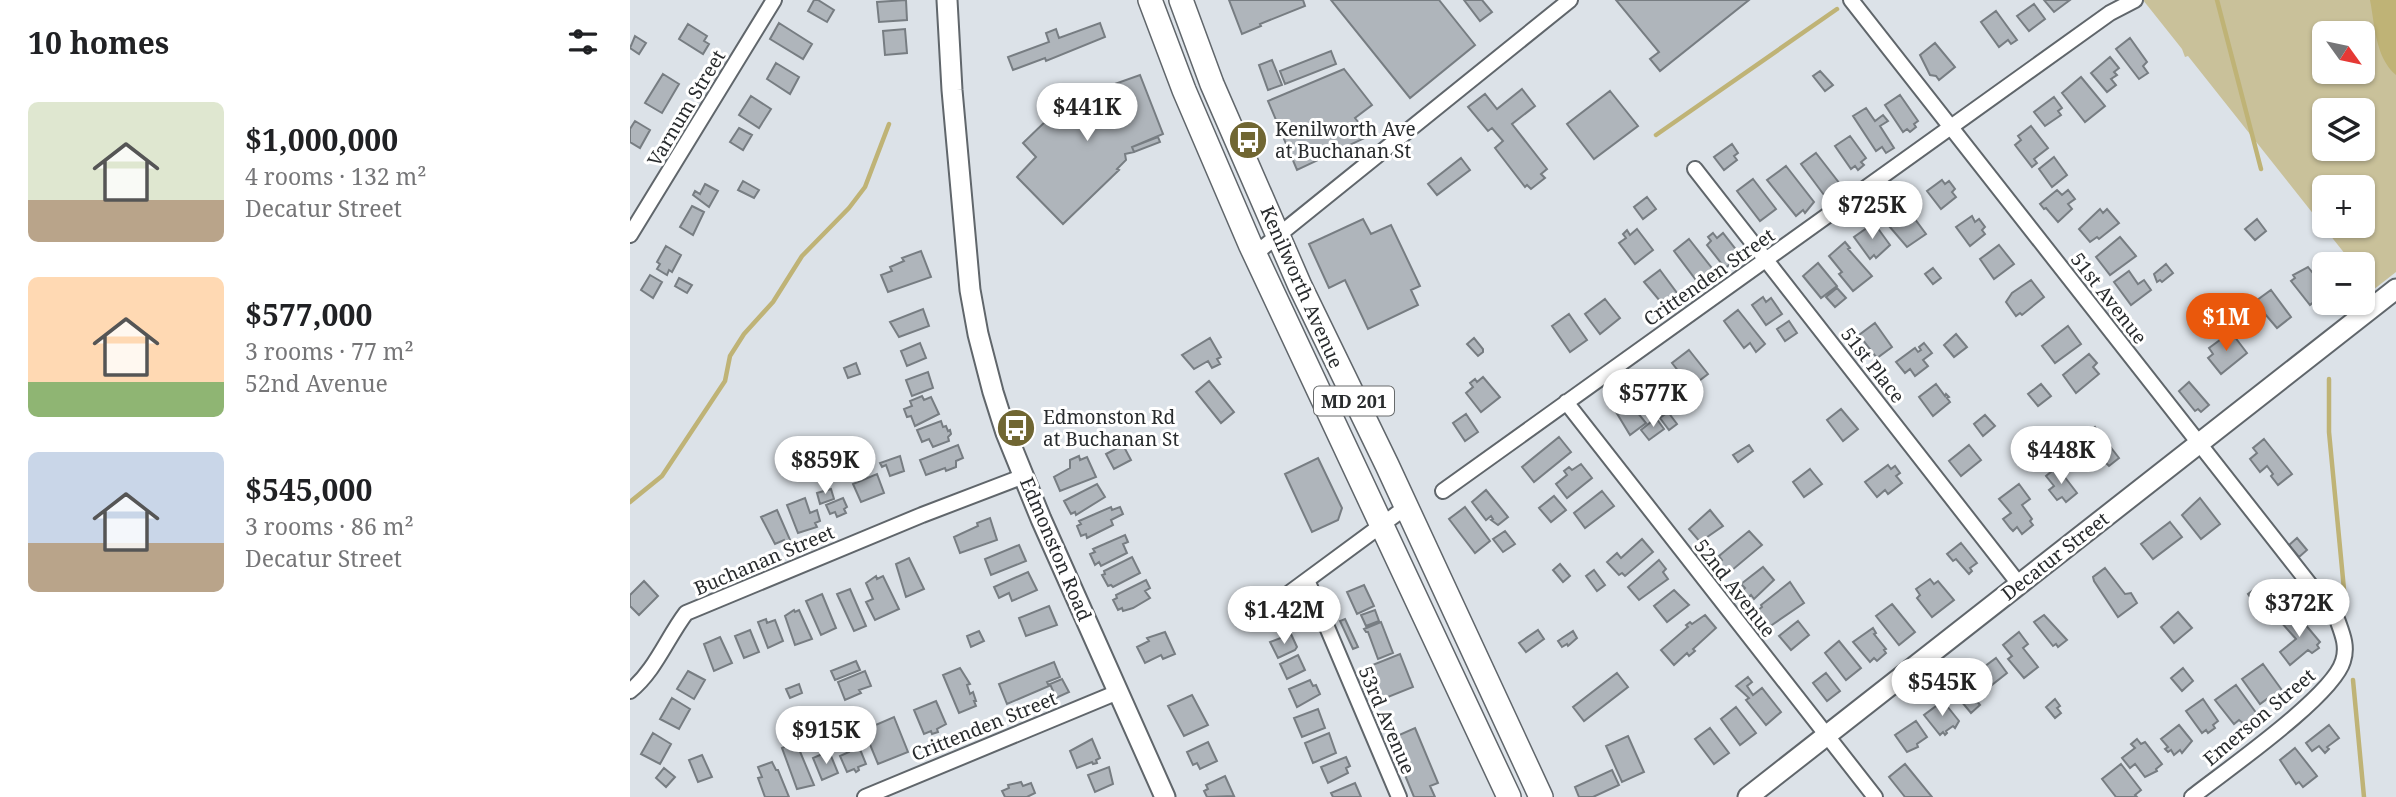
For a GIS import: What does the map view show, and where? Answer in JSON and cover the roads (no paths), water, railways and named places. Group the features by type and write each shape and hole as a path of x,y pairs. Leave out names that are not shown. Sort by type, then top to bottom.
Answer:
{"main road":[{"name":"Kenilworth Avenue","path":"1150,0 1184,90 1255,254 1509,797"},
{"name":"Kenilworth Avenue","path":"1181,0 1212,84 1278,235 1541,797"}],"street":[{"name":"Varnum Street","path":"630,235 774,0"},
{"name":"Edmonston Road","path":"947,0 951,90 970,290 993,391 1006,433 1165,797"},
{"path":"1255,254 1570,0"},
{"name":"51st Avenue","path":"1851,0 2337,619"},
{"name":"Crittenden Street","path":"1443,491 2110,13 2134,0"},
{"name":"51st Place","path":"1695,169 2020,584"},
{"name":"Decatur Street","path":"1748,797 2393,292"},
{"name":"52nd Avenue","path":"1566,402 1875,797"},
{"name":"Buchanan Street","path":"630,691 646,674 686,613 1024,475"},
{"path":"1265,611 1406,507"},
{"name":"53rd Avenue","path":"1307,580 1399,797"},
{"name":"Emerson Street","path":"2192,797 2329,686 2343,662 2346,649 2337,619"},
{"name":"Crittenden Street","path":"864,797 1118,692"}],"waterway":[{"path":"2217,0 2261,169"},
{"path":"1656,135 1837,9"},
{"path":"630,502 662,476 725,381 730,356 744,334 773,302 802,256 849,208 865,187 889,124"},
{"path":"2329,379 2329,432 2345,600"},
{"path":"2353,680 2364,797"}],"place":[{"name":"Kenilworth Ave at Buchanan St","path":"1248,140"},
{"name":"Edmonston Rd at Buchanan St","path":"1016,428"}]}
